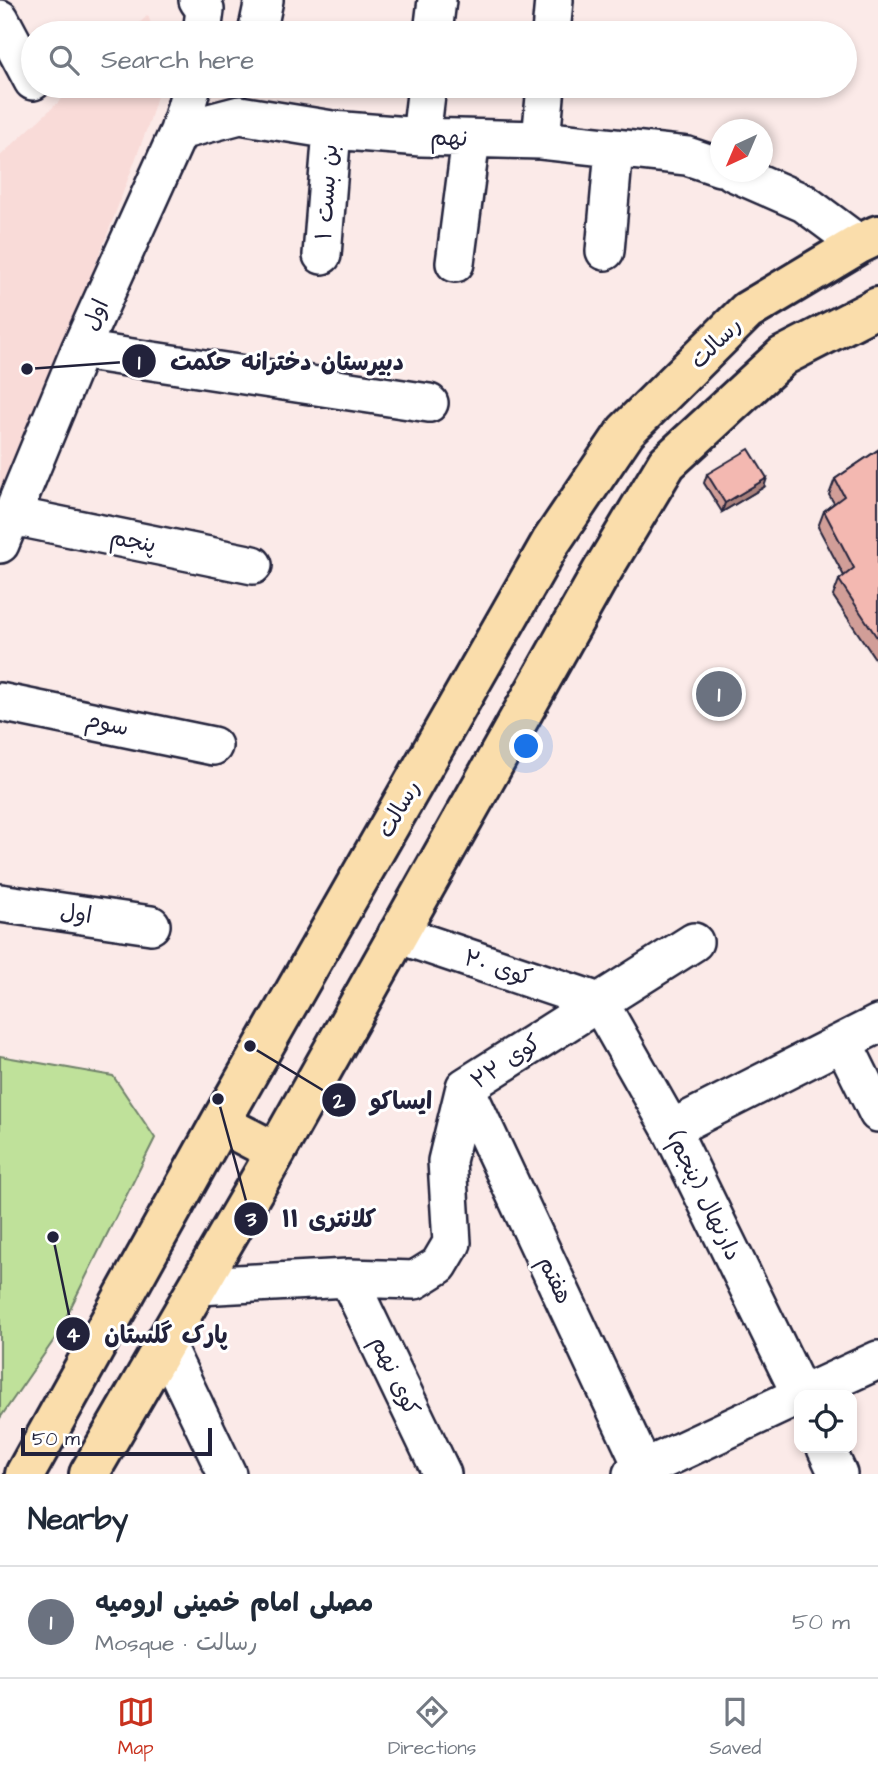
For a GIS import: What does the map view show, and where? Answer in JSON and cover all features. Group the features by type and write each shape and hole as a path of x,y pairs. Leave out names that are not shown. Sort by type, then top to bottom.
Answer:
{"main road":[{"name":"رسالت","path":"25,1474 219,1123 551,542 626,430 747,311 868,239"},
{"path":"89,1474 276,1152 601,573 667,463 783,356 878,307"},
{"path":"219,1123 276,1152"},
{"path":"0,1461 75,1383"}],"street":[{"path":"198,0 205,10 204,21"},
{"path":"260,21 264,0"},
{"path":"434,21 437,0"},
{"path":"552,21 554,0"},
{"path":"0,19 21,59"},
{"name":"اول","path":"7,530 80,351 179,131 189,98"},
{"path":"421,137 426,98"},
{"path":"541,140 545,98"},
{"name":"نهم","path":"179,131 243,100 332,130 421,137 541,140 687,156 710,164"},
{"name":"بن بست ۱","path":"323,255 332,130"},
{"path":"455,263 471,139"},
{"path":"605,251 614,149"},
{"path":"756,182 804,203 868,239"},
{"path":"80,351 429,403"},
{"name":"پنجم","path":"7,530 253,565"},
{"name":"سوم","path":"0,702 213,746"},
{"name":"اول","path":"0,903 151,925"},
{"name":"کوی ۲۰","path":"397,934 600,1002"},
{"name":"کوی ۲۲","path":"199,1286 348,1278 415,1280 439,1265 452,1243 447,1161 465,1087 694,942"},
{"name":"دارنهال (پنجم)","path":"600,1002 671,1129 798,1390"},
{"path":"671,1129 781,1059 843,1042 878,1024"},
{"path":"843,1042 878,1113"},
{"name":"هفتم","path":"465,1087 640,1472"},
{"name":"کوی نهم","path":"348,1278 442,1474"},
{"path":"165,1344 227,1474"},
{"path":"814,1390 878,1360"},
{"path":"640,1472 794,1399"},
{"path":"828,1453 838,1474"}],"shaded area":[{"path":"63,98 156,98 109,230 0,508 0,156"}],"green space":[{"path":"0,1056 113,1076 155,1138 56,1337 0,1418"}],"building":[{"path":"749,449 767,478 725,503 707,474"},
{"path":"878,450 878,639 839,580 854,568 824,511 844,496 835,479"}],"place":[{"name":"دبیرستان دخترانه حکمت","path":"27,369"},
{"name":"مصلی امام خمینی ارومیه","path":"719,694"},
{"name":"ایساکو","path":"250,1046"},
{"name":"کلانتری ۱۱","path":"218,1099"},
{"name":"پارک گلستان","path":"53,1237"}]}
